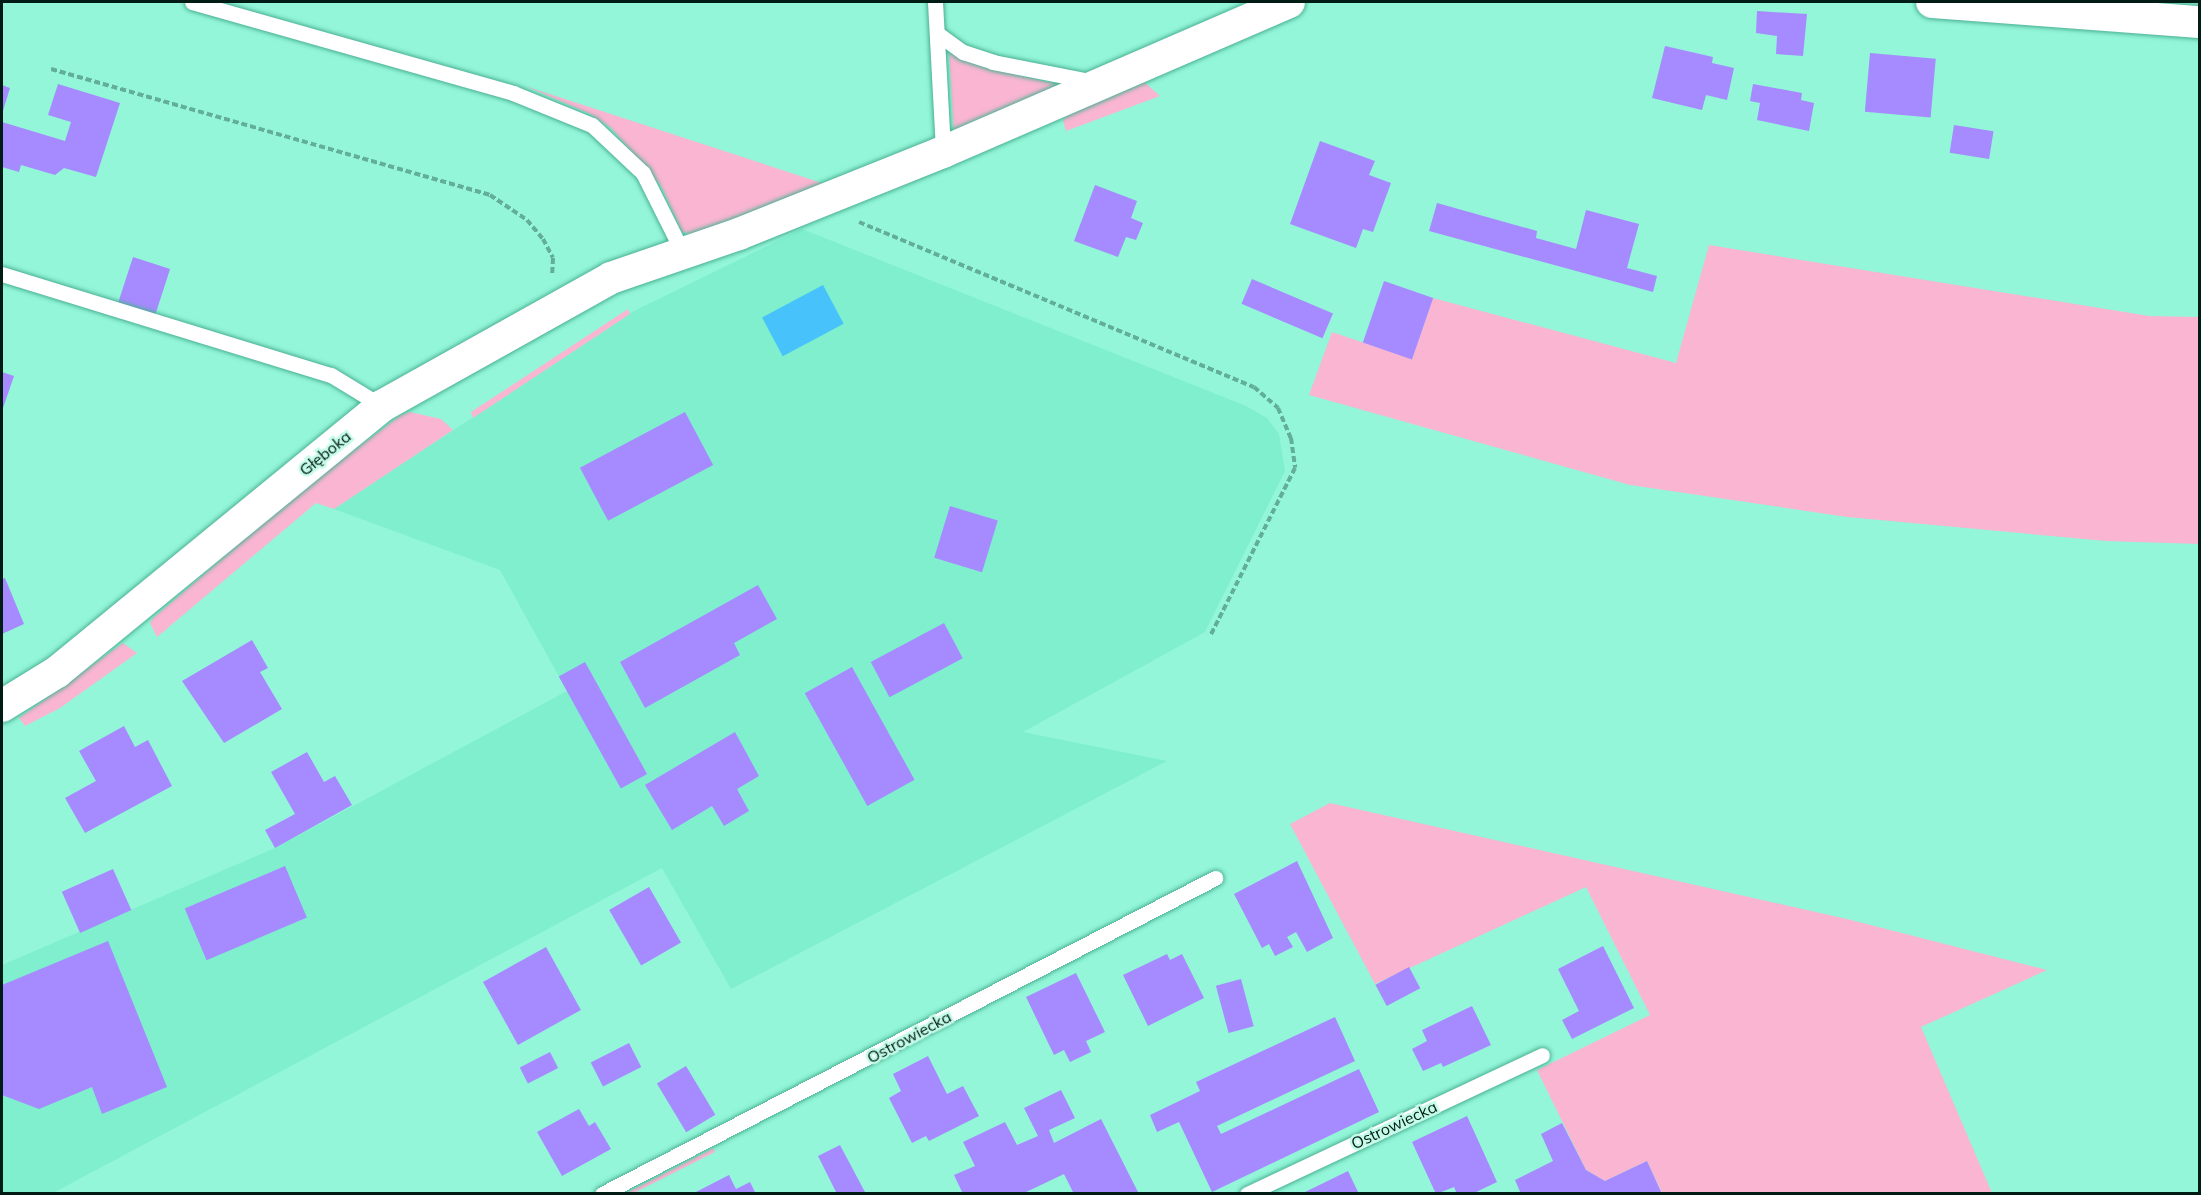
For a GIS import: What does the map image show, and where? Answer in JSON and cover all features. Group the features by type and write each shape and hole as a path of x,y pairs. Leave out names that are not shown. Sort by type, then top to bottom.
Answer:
{"street":[{"name":"Głęboka","path":"2,706 57,672 382,406 549,311 611,278 683,254 822,202 1108,82 1289,2"},
{"path":"1932,2 2199,22"}],"lane":[{"path":"192,2 513,93 592,125 643,173 683,254"},
{"path":"935,2 943,152"},
{"path":"938,34 963,52 993,62 1079,80 1108,82"},
{"path":"2,273 331,375 382,406"},
{"name":"Ostrowiecka","path":"602,1194 1215,878"},
{"name":"Ostrowiecka","path":"1247,1194 1542,1055"}],"path":[{"path":"51,69 490,195 527,220 543,239 553,258 549,311"},
{"path":"822,202 880,234 1254,387 1278,408 1291,438 1295,468 1210,636"}],"shaded area":[{"path":"949,53 981,66 1069,87 954,136"},
{"path":"1143,81 1160,96 1066,131 1063,120 1067,115"},
{"path":"525,86 834,187 696,235 682,232 661,186 611,128 590,114"},
{"path":"802,229 1246,406 1267,418 1279,434 1285,471 1205,632 1023,732 1167,761 731,989 662,868 53,1193 2,1194 2,965 275,848 567,691 500,570 334,509 634,311"},
{"path":"1709,245 2149,316 2199,317 2199,544 2106,541 1847,517 1630,485 1309,395 1332,332 1412,359 1433,298 1676,363"},
{"path":"628,309 630,314 473,418 471,412"},
{"path":"410,412 441,419 453,430 334,509 316,503 157,637 150,623 152,619 305,487 401,415"},
{"path":"123,643 137,653 60,708 25,726 19,718"},
{"path":"1330,803 1847,919 2047,970 1921,1027 1992,1193 1662,1193 1647,1161 1605,1181 1586,1170 1537,1070 1650,1015 1586,887 1375,984 1290,824"},
{"path":"714,1148 715,1152 634,1193 626,1193"}],"water":[{"path":"823,285 844,324 783,356 762,317"}],"building":[{"path":"1757,11 1807,14 1803,56 1776,54 1777,36 1756,33"},
{"path":"1665,46 1713,57 1712,63 1734,68 1727,100 1706,95 1702,110 1652,98"},
{"path":"1870,53 1936,59 1931,118 1865,112"},
{"path":"58,84 120,103 96,177 64,168 55,175 21,165 19,172 2,167 2,122 65,141 71,122 48,115"},
{"path":"1753,84 1802,93 1801,100 1814,103 1809,131 1757,120 1760,103 1750,101"},
{"path":"2,85 10,88 2,114"},
{"path":"1954,125 1994,131 1989,159 1950,153"},
{"path":"1320,141 1375,161 1369,175 1391,183 1373,232 1363,229 1356,248 1290,224"},
{"path":"1095,185 1137,201 1131,218 1143,223 1136,240 1126,237 1118,257 1074,241"},
{"path":"1437,203 1537,231 1536,238 1576,249 1586,210 1639,224 1627,268 1657,276 1653,292 1429,231"},
{"path":"133,257 170,269 155,315 118,303"},
{"path":"1252,279 1333,313 1322,338 1241,304"},
{"path":"1384,281 1433,298 1412,359 1363,342"},
{"path":"2,372 14,376 3,408 2,407"},
{"path":"685,412 713,465 608,521 580,468"},
{"path":"950,506 998,521 982,572 934,558"},
{"path":"5,578 24,624 2,634 2,579"},
{"path":"758,585 777,619 734,643 740,655 645,708 620,662"},
{"path":"944,623 963,658 889,697 871,662"},
{"path":"252,640 268,668 260,672 282,709 224,743 182,681"},
{"path":"585,662 647,774 621,788 559,677"},
{"path":"852,667 915,780 867,806 805,693"},
{"path":"124,726 135,747 148,740 172,786 85,833 65,798 96,781 79,751"},
{"path":"735,732 759,776 737,789 749,811 724,826 712,806 672,830 645,785"},
{"path":"307,752 324,782 335,776 352,805 275,848 265,830 295,814 271,772"},
{"path":"1297,861 1333,938 1307,952 1296,932 1287,937 1293,947 1275,956 1269,944 1262,948 1234,894"},
{"path":"285,866 307,918 207,960 185,909"},
{"path":"113,869 131,910 80,933 62,892"},
{"path":"649,887 681,942 641,965 609,910"},
{"path":"108,941 167,1087 102,1114 92,1087 39,1109 2,1095 2,985"},
{"path":"1603,946 1634,1008 1572,1039 1562,1020 1579,1011 1558,969"},
{"path":"546,947 581,1010 518,1045 483,982"},
{"path":"1167,954 1170,960 1182,954 1204,998 1148,1026 1123,975"},
{"path":"1409,967 1420,988 1387,1006 1375,985"},
{"path":"1076,973 1105,1032 1086,1041 1091,1052 1070,1062 1064,1050 1054,1055 1026,997"},
{"path":"1241,979 1254,1026 1229,1033 1216,986"},
{"path":"1472,1006 1491,1045 1443,1067 1441,1063 1423,1071 1412,1049 1427,1041 1422,1030"},
{"path":"1335,1017 1355,1061 1217,1126 1221,1134 1359,1069 1379,1112 1212,1192 1179,1122 1157,1132 1150,1115 1200,1091 1196,1082"},
{"path":"629,1043 641,1067 603,1087 591,1063"},
{"path":"550,1052 558,1068 528,1083 520,1067"},
{"path":"928,1056 947,1094 963,1086 979,1116 929,1141 926,1136 912,1143 889,1098 901,1091 893,1074"},
{"path":"686,1066 715,1115 686,1132 657,1084"},
{"path":"1061,1090 1075,1118 1049,1130 1054,1143 1101,1119 1139,1194 1074,1194 1064,1174 1022,1194 963,1194 954,1175 975,1166 963,1142 1005,1122 1017,1145 1038,1136 1024,1108"},
{"path":"579,1109 589,1126 595,1122 611,1149 562,1176 537,1132"},
{"path":"1467,1116 1497,1182 1472,1194 1457,1194 1454,1187 1436,1194 1412,1142"},
{"path":"1562,1123 1586,1170 1605,1181 1647,1161 1662,1194 1521,1194 1515,1180 1553,1161 1541,1134"},
{"path":"840,1145 866,1194 837,1194 818,1156"},
{"path":"1348,1171 1359,1194 1301,1194"},
{"path":"729,1175 736,1189 750,1182 756,1194 692,1194"}]}
